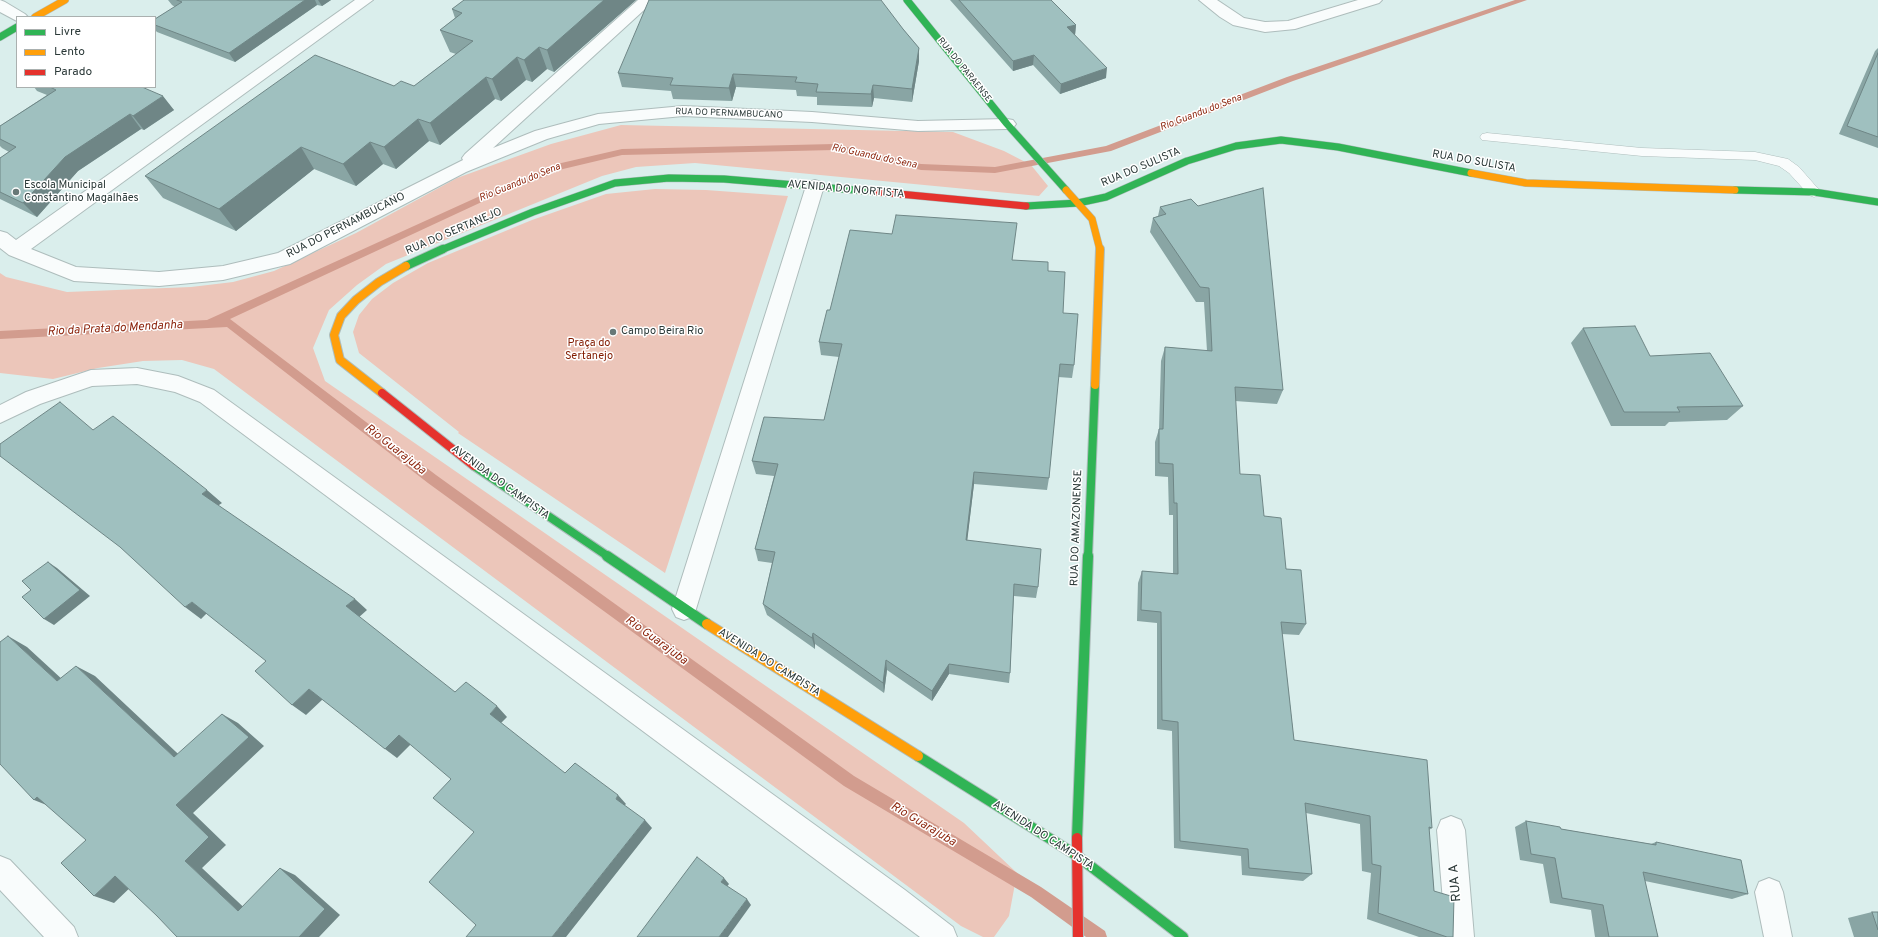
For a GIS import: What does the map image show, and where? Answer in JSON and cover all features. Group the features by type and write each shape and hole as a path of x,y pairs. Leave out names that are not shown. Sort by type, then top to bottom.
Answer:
{"street":[{"path":"37,16 65,0"},
{"path":"16,250 365,0"},
{"name":"RUA DO PERNAMBUCANO","path":"460,168 647,0"},
{"name":"RUA DO PARAENSE","path":"907,0 1007,124 1065,190"},
{"path":"1207,0 1225,14 1239,22 1251,26 1265,27 1289,26 1374,0"},
{"path":"0,5 18,16"},
{"path":"0,37 16,28"},
{"name":"RUA DO PERNAMBUCANO","path":"0,238 16,250 74,274 159,279 223,273 283,258 460,168 541,135 598,119 676,112 812,117 918,126 1007,124"},
{"name":"RUA DO SULISTA","path":"1078,203 1106,197 1187,161 1236,146 1281,140 1338,147 1408,162 1526,183 1814,192 1878,202"},
{"name":"AVENIDA DO NORTISTA","path":"614,183 668,178 724,179 1014,205 1078,203"},
{"name":"RUA DO SERTANEJO","path":"363,379 340,360 334,335 341,316 356,300 379,282 418,259 533,212 614,183"},
{"path":"684,609 757,379 814,186"},
{"name":"RUA DO AMAZONENSE","path":"1065,190 1092,219 1100,246 1075,878 1078,937"},
{"path":"0,415 33,398 91,378 137,376 178,384 207,396 895,900 943,937"},
{"name":"AVENIDA DO CAMPISTA","path":"363,379 484,474 684,609 1076,855 1182,937"},
{"name":"RUA A","path":"1451,830 1460,937"},
{"path":"1,875 64,937"},
{"path":"1769,892 1778,937"}],"lane":[{"path":"1487,136 1642,152 1755,156 1783,162 1794,170 1814,192"}],"green space":[{"path":"621,125 953,132 1004,151 1031,165 1048,186 1039,196 695,163 636,167 602,176 386,264 357,285 329,310 313,348 325,381 964,823 1017,873 1009,916 994,937 983,937 961,926 214,369 182,360 143,361 98,368 53,379 0,373 0,273 6,277 67,292 191,287 233,282 274,271 356,233 457,178 551,144"},
{"name":"Praça do Sertanejo","path":"655,189 706,190 788,196 665,573 458,433 459,432 359,353 353,332 359,315 372,299 393,283 428,263 532,220 606,194"}],"building":[{"path":"177,0 305,0 229,53 156,25 156,18 182,2"},
{"path":"464,0 604,0 547,50 539,47 524,60 517,57 492,79 486,77 430,123 418,119 384,147 370,142 343,164 301,147 219,209 145,176 315,55 394,86 401,81 414,86 473,41 440,30 462,13 452,9"},
{"path":"649,0 881,0 919,48 912,89 873,85 871,94 816,92 818,84 795,82 797,77 733,74 729,88 670,85 673,78 618,73"},
{"path":"959,0 1051,0 1076,25 1067,27 1107,68 1061,84 1034,55 1013,61"},
{"path":"1878,53 1878,137 1847,126"},
{"path":"52,88 144,88 163,96 133,116 130,114 65,157 23,203 0,192 0,158 16,147 0,139 0,126 56,90"},
{"path":"1263,188 1283,390 1235,387 1240,474 1260,475 1264,516 1281,518 1286,569 1301,570 1306,624 1281,622 1294,740 1427,760 1432,828 1429,827 1434,891 1454,897 1453,937 1447,937 1378,913 1381,866 1372,864 1370,816 1305,803 1312,874 1249,868 1248,849 1180,841 1178,722 1162,720 1161,612 1141,610 1142,571 1178,574 1177,503 1174,503 1173,464 1159,463 1159,429 1163,429 1165,347 1212,351 1209,288 1200,287 1153,218 1166,214 1160,207 1191,199 1198,206"},
{"path":"896,215 1017,223 1012,260 1048,262 1048,271 1065,272 1063,313 1078,314 1074,365 1060,364 1049,478 974,472 966,540 1041,549 1038,587 1014,584 1010,673 949,664 932,691 886,660 883,683 813,633 812,638 763,604 775,552 755,549 778,464 752,461 764,417 824,420 842,344 819,342 827,310 830,310 850,230 892,234"},
{"path":"1635,326 1650,356 1710,353 1743,406 1677,407 1680,412 1624,412 1583,328"},
{"path":"60,402 93,430 113,416 207,490 202,494 355,599 346,606 455,692 466,682 497,706 490,714 565,773 575,763 618,795 616,799 645,820 552,937 466,937 476,925 429,882 474,832 433,798 451,779 399,735 385,749 309,689 292,705 255,671 266,661 192,602 185,607 120,547 0,456 0,444"},
{"path":"48,562 80,590 44,619 22,597 31,590 22,581"},
{"path":"8,636 57,681 76,666 174,757 222,714 249,737 176,805 209,837 185,861 238,911 280,868 325,909 299,937 177,937 115,876 94,896 61,863 86,840 37,797 34,800 0,764 0,642"},
{"path":"1526,821 1560,827 1561,829 1656,845 1656,842 1741,860 1748,894 1643,872 1658,937 1609,937 1603,905 1562,898 1555,858 1531,854"},
{"path":"697,857 724,878 721,882 747,899 719,937 637,937"},
{"path":"1872,912 1878,912 1878,930"}],"waterway":[{"name":"Rio Guandu do Sena","path":"209,324 483,198 560,166 622,152 834,147 921,167 995,170 1108,149 1290,79 1523,0"},
{"name":"Rio Guarajuba","path":"0,335 229,323 432,479 849,781 1036,892 1099,937"}],"traffic: fast":[{"path":"907,0 1007,124 1066,190"},
{"path":"0,37 16,28"},
{"path":"1026,206 1078,203 1106,197 1187,161 1236,146 1281,140 1338,147 1471,173"},
{"path":"406,266 418,259 533,212 615,183 669,178 724,179 878,192"},
{"path":"1735,190 1814,192 1878,202"},
{"path":"1077,838 1095,385"},
{"path":"474,466 707,624"},
{"path":"918,756 1076,855 1183,937"}],"traffic: slow":[{"path":"37,16 65,0"},
{"path":"1471,173 1526,183 1735,190"},
{"path":"1066,190 1092,219 1100,246 1095,385"},
{"path":"382,393 340,360 334,335 341,316 356,300 379,282 406,266"},
{"path":"707,624 918,756"}],"traffic: jam":[{"path":"878,192 1026,206"},
{"path":"382,393 474,466"},
{"path":"1077,838 1078,937"}],"place":[{"name":"Escola Municipal Constantino Magalhães","path":"16,192"},
{"name":"Campo Beira Rio","path":"613,332"}],"water label":[{"name":"Rio da Prata do Mendanha","path":"115,329"}]}
